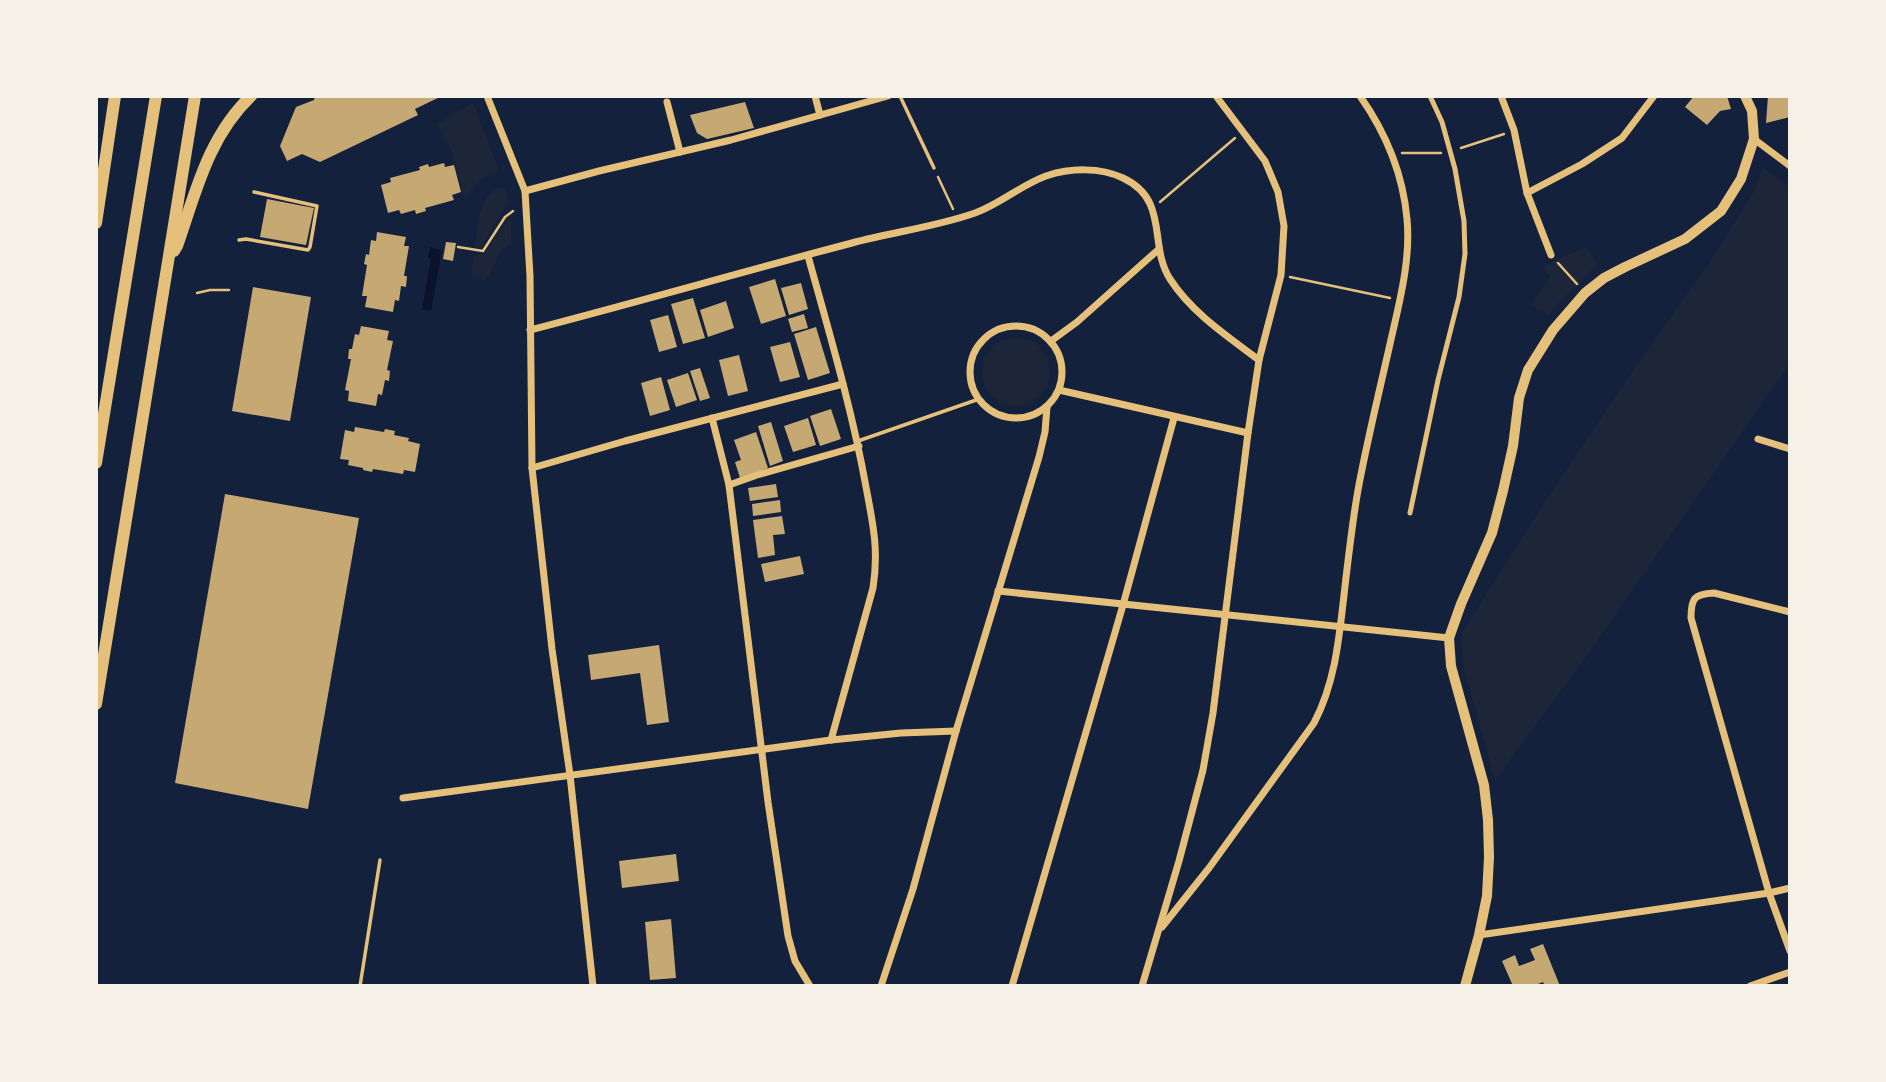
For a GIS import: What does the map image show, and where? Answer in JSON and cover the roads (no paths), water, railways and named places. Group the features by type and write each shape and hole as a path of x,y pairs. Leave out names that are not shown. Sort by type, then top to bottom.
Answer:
{"highway":[{"path":"96,223 115,96"},
{"path":"96,463 156,96"},
{"path":"96,704 195,96"},
{"path":"168,260 177,246 202,170 218,136 251,96"}],"main road":[{"path":"1745,96 1752,111"},
{"path":"1465,986 1487,896 1488,820 1484,785 1451,666 1449,638 1492,533 1510,457 1519,398 1528,370 1553,330 1585,293 1604,278 1685,239 1721,211 1741,180 1754,139 1752,111 1756,96"}],"street":[{"path":"487,96 525,191 530,276 531,468 570,775 593,986"},
{"path":"815,96 820,115"},
{"path":"525,191 731,140 888,96"},
{"path":"1142,986 1203,770 1213,713 1259,360 1281,275 1284,226 1278,192 1265,161 1216,96"},
{"path":"1157,932 1209,868 1314,723 1324,704 1331,680 1358,492 1400,300 1406,257 1407,220 1402,185 1392,153 1375,118 1360,96"},
{"path":"1410,513 1465,254 1464,221 1455,169 1442,122 1430,96"},
{"path":"1501,96 1514,130 1527,193 1551,255"},
{"path":"1527,193 1582,164 1622,138 1654,96"},
{"path":"667,102 680,152"},
{"path":"1754,139 1790,166"},
{"path":"530,330 853,243 958,219 980,211 1045,176 1088,169 1124,178 1140,191 1153,208 1159,249 1168,276 1195,310 1259,360"},
{"path":"1051,341 1159,249"},
{"path":"808,256 858,444 876,545 877,566 831,740"},
{"path":"1009,326 1024,326 1039,331 1051,341 1058,352 1062,364 1059,390 1047,407 1034,415 1010,418 998,415 979,399 972,385 970,370 974,355 982,341 994,331 1009,326"},
{"path":"531,468 844,384"},
{"path":"1059,390 1248,433"},
{"path":"881,986 913,889 956,731 1039,457 1047,407"},
{"path":"712,418 729,485 788,936 795,961 810,986"},
{"path":"1012,986 1123,605 1174,418"},
{"path":"1758,439 1790,449"},
{"path":"729,485 858,444"},
{"path":"998,591 1449,638"},
{"path":"1790,612 1714,593 1696,596 1691,618 1769,893 1790,951"},
{"path":"403,798 831,740 956,731"},
{"path":"1479,935 1790,888"},
{"path":"1750,986 1790,972"}],"lane":[{"path":"900,96 934,168"},
{"path":"239,240 308,250 310,247 317,206 254,192"},
{"path":"858,444 979,399"},
{"path":"360,986 380,860"}]}
